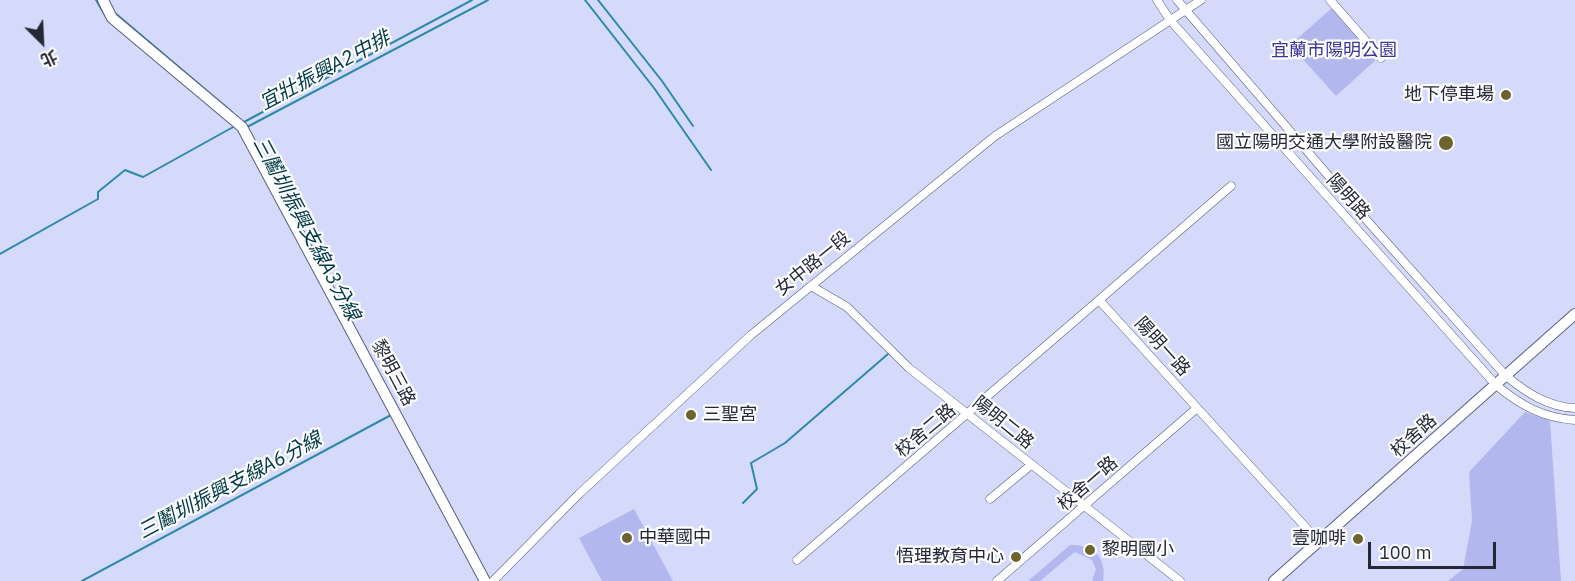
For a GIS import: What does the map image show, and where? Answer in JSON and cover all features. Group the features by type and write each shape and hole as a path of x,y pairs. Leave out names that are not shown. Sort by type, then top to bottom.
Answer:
{"street":[{"name":"黎明三路","path":"103,0 112,18 242,127 485,581"},
{"name":"陽明路","path":"1157,0 1170,21 1496,385 1530,410 1557,418 1575,420"},
{"name":"陽明路","path":"1177,0 1184,11 1506,376 1528,392 1551,404 1575,408"},
{"name":"女中路一段","path":"493,581 579,494 713,368 810,286 995,136 1201,0"},
{"path":"1330,0 1381,58"},
{"path":"1099,300 1231,186"},
{"name":"陽明二路","path":"810,286 847,307 909,368 1180,581"},
{"name":"陽明一路","path":"1099,300 1319,542"},
{"name":"校舍二路","path":"797,560 1099,300"},
{"name":"校舍路","path":"1274,581 1575,314"},
{"name":"校舍一路","path":"997,581 1197,408"},
{"path":"990,499 1031,465"}],"green space":[{"name":"宜蘭市陽明公園","path":"1333,7 1378,58 1336,96 1290,45"},
{"path":"1525,412 1550,421 1561,581 1448,581 1463,569 1472,521 1469,472"},
{"path":"634,509 673,581 602,581 579,538"},
{"path":"1070,545 1085,547 1096,554 1103,565 1103,581 1092,581 1096,569 1092,560 1075,552 1040,581 1028,581"}],"waterway":[{"name":"三鬮圳振興支線A3分線","path":"96,0 106,17"},
{"path":"244,122 472,0"},
{"name":"宜壯振興A2中排","path":"247,127 488,0"},
{"path":"585,0 654,88 711,170"},
{"path":"598,0 662,81 693,126"},
{"name":"宜壯振興A2中排","path":"115,13 232,112"},
{"path":"0,254 98,199 98,192 125,170 143,177 235,126"},
{"name":"三鬮圳振興支線A3分線","path":"743,503 757,489 751,463 785,443 888,354"},
{"name":"三鬮圳振興支線A6分線","path":"82,581 391,415"},
{"name":"三鬮圳振興支線A3分線","path":"401,434 443,512"}],"place":[{"name":"地下停車場","path":"1506,95"},
{"name":"國立陽明交通大學附設醫院","path":"1446,143"},
{"name":"三聖宮","path":"691,415"},
{"name":"中華國中","path":"627,538"},
{"name":"壹咖啡","path":"1358,539"},
{"name":"黎明國小","path":"1090,550"},
{"name":"悟理教育中心","path":"1016,557"}]}
